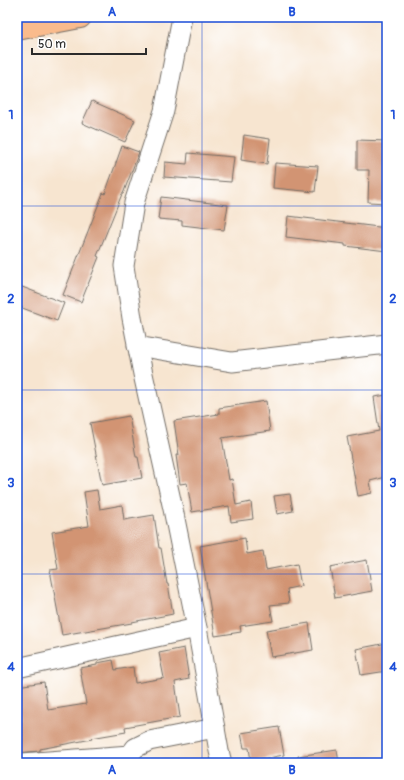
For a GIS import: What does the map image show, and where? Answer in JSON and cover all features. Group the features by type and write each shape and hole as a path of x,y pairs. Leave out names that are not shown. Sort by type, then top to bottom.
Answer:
{"highway":[{"path":"17,29 80,17"}],"street":[{"path":"182,17 164,111 134,203 124,266 144,382 173,509 222,763"},
{"path":"137,346 232,362 387,344"},
{"path":"17,668 197,628"},
{"path":"22,763 128,759 135,748 149,742 215,728"}],"building":[{"path":"92,101 135,120 125,142 82,123"},
{"path":"244,135 270,139 267,164 241,160"},
{"path":"357,140 387,141 387,203 368,202 369,170 357,170"},
{"path":"122,146 139,152 97,256 99,257 81,302 63,295 103,193 105,194"},
{"path":"188,153 234,157 231,182 164,177 165,162 187,164"},
{"path":"275,163 318,166 315,192 273,188"},
{"path":"161,197 228,205 224,230 182,225 182,221 158,219"},
{"path":"288,216 387,228 387,251 286,237"},
{"path":"17,285 64,303 57,321 17,306"},
{"path":"387,395 387,461 383,461 386,477 370,481 372,493 358,496 347,437 379,431 374,397"},
{"path":"266,401 270,431 222,438 229,480 232,479 236,505 251,502 253,519 231,522 229,506 192,512 187,483 180,484 176,455 179,455 174,421 219,414 219,408"},
{"path":"129,416 136,457 138,457 142,478 102,485 90,423"},
{"path":"97,490 100,509 122,505 124,520 154,515 159,548 161,548 173,614 132,623 62,635 50,570 58,569 52,532 89,526 84,492"},
{"path":"290,494 293,511 277,514 274,496"},
{"path":"245,538 247,554 263,551 266,570 297,564 301,586 287,589 289,603 270,605 273,621 240,626 241,632 215,636 200,546"},
{"path":"367,560 372,591 335,598 330,567"},
{"path":"309,623 313,650 271,657 266,630"},
{"path":"387,643 387,671 361,675 356,649"},
{"path":"184,648 189,679 175,682 180,717 125,727 126,732 40,749 40,751 17,753 17,719 21,718 17,686 44,682 48,710 86,704 80,668 113,660 115,670 133,667 135,683 164,678 159,653"},
{"path":"279,727 284,755 251,761 249,748 244,748 241,733"},
{"path":"337,750 339,763 298,763 298,756"}]}
